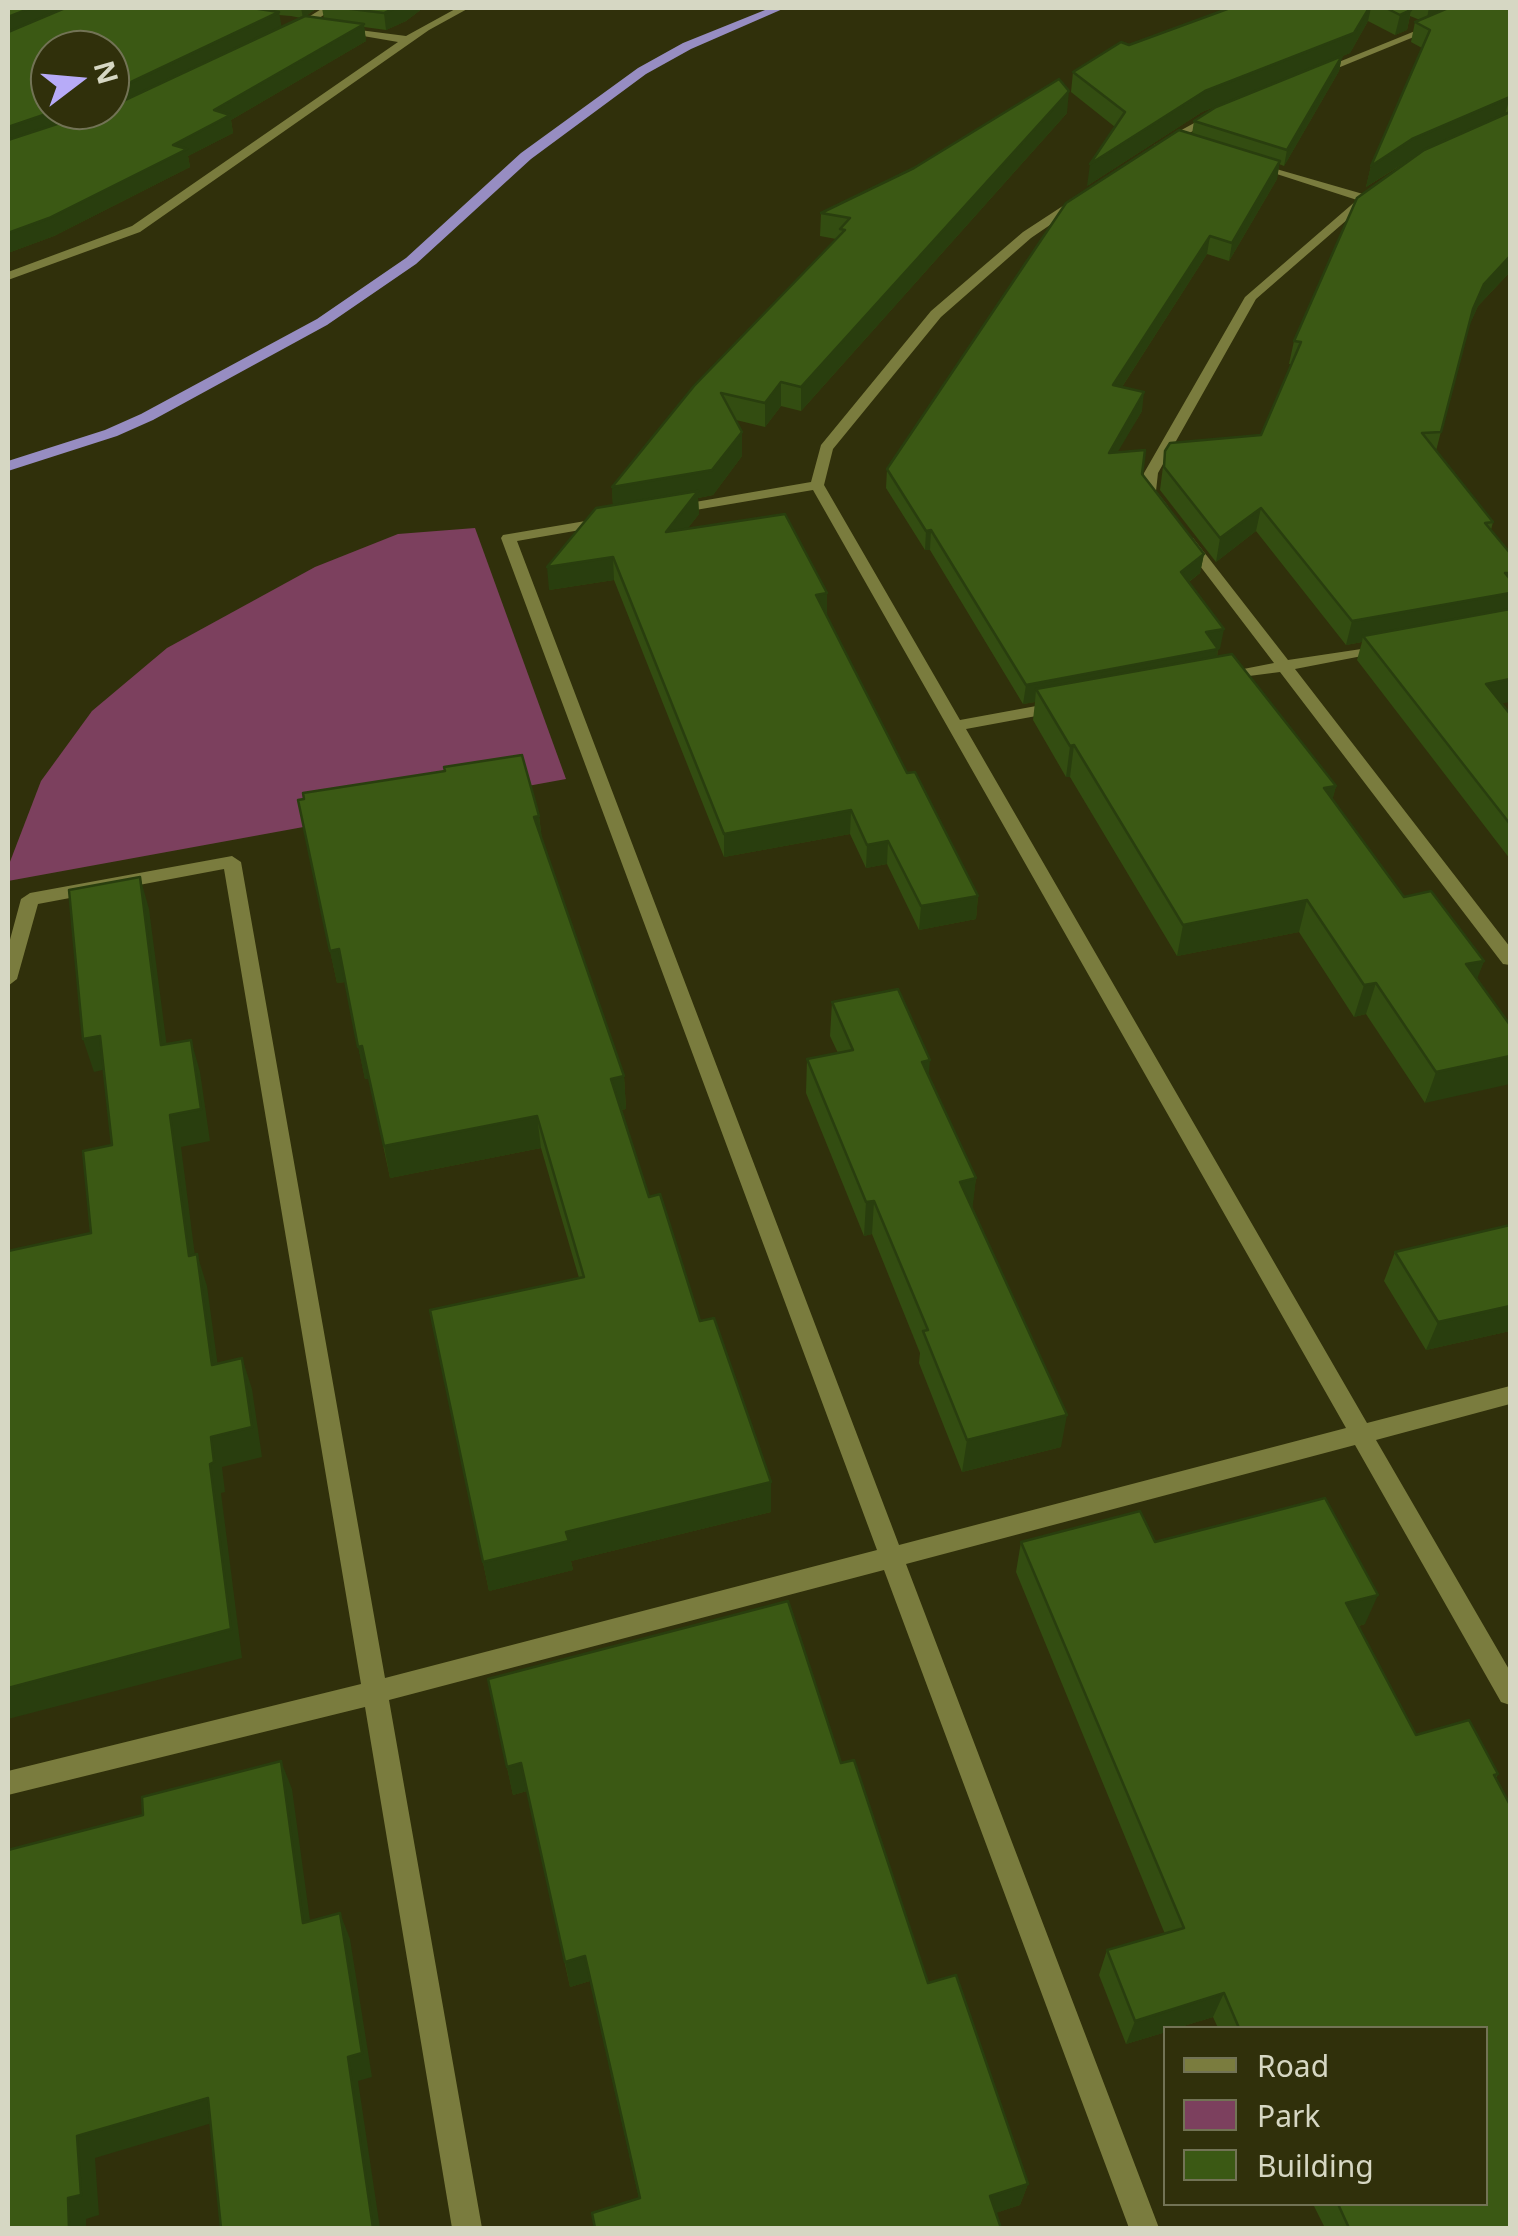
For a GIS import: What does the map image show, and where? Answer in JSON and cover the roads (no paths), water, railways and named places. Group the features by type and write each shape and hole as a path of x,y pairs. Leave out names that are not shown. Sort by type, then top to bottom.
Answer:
{"street":[{"path":"274,41 329,8"},
{"path":"8,276 136,229 408,40 464,8"},
{"path":"1298,80 1480,8"},
{"path":"291,22 408,40"},
{"path":"1410,24 1425,30"},
{"path":"1154,149 1226,109"},
{"path":"1171,138 1188,143"},
{"path":"1241,160 1363,198"},
{"path":"1172,520 1150,492 1151,473 1251,297 1363,198 1380,188"},
{"path":"1090,193 1027,235 936,314 826,448 817,485 1510,1694"},
{"path":"817,485 508,538 1144,2228"},
{"path":"1183,535 1510,959"},
{"path":"1208,680 1398,645"},
{"path":"956,726 1072,704"},
{"path":"8,979 30,900 232,862 467,2228"},
{"path":"8,1783 377,1692 1510,1395"}],"waterway":[{"path":"8,466 111,433 147,417 322,322 411,261 526,156 642,71 687,46 779,8"}]}
